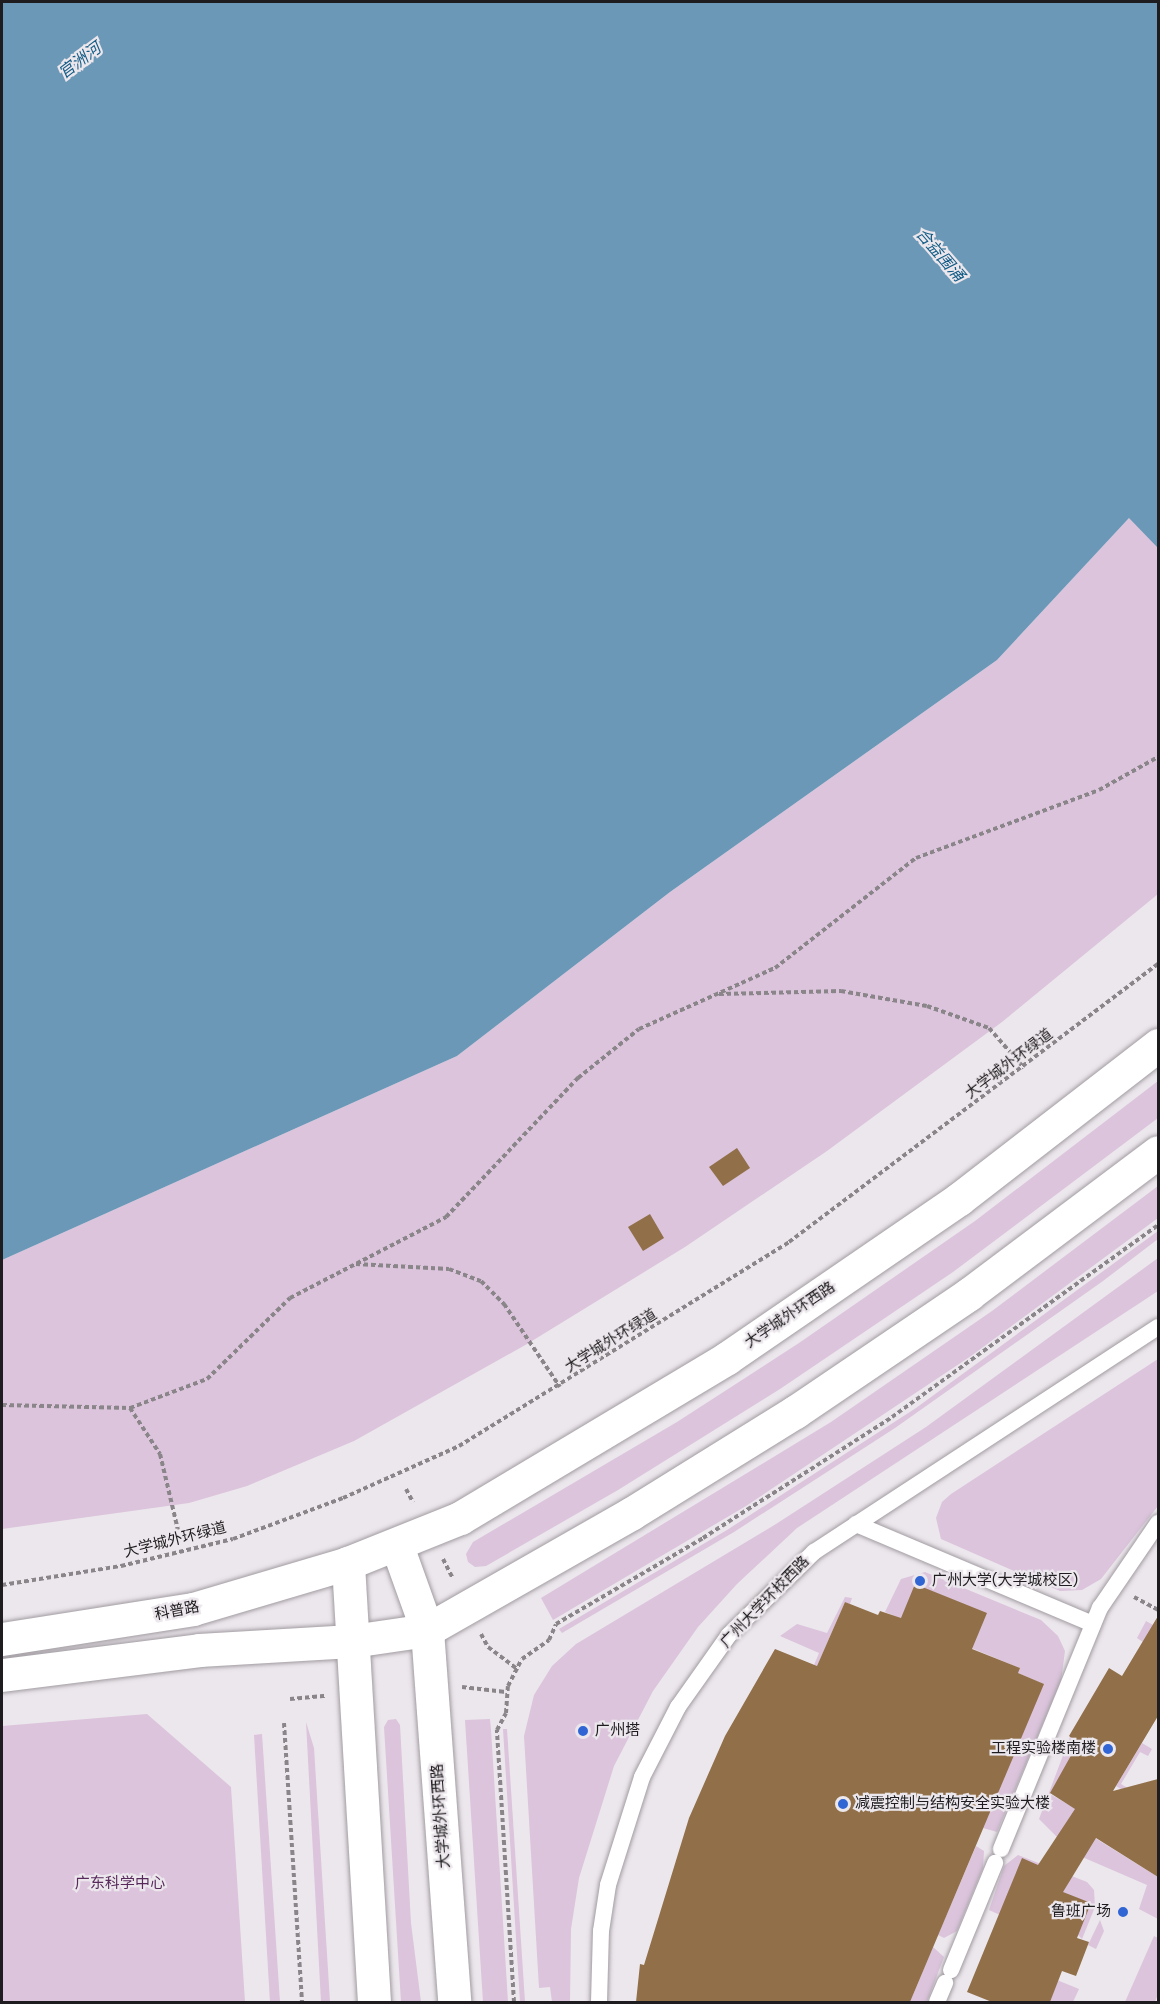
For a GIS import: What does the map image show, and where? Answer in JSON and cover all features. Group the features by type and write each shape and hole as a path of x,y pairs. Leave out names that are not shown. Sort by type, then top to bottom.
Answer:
{"main road":[{"name":"大学城外环西路","path":"348,1563 429,1533 642,1411 784,1320 959,1199 1158,1045"},
{"path":"2,1675 184,1652 352,1641 427,1630 632,1514 803,1406 969,1294 1158,1152"},
{"name":"大学城外环西路","path":"397,1546 427,1630 454,2002"},
{"path":"348,1563 374,2002"},
{"name":"科普路","path":"2,1639 193,1609 348,1563"}],"lane":[{"name":"广州大学环校西路","path":"599,2002 601,1931 608,1885 642,1777 664,1731 700,1674 740,1623 802,1561 1158,1327"},
{"path":"937,2002 1100,1608 1158,1523"},
{"path":"856,1524 1094,1624"}],"path":[{"path":"2,1405 130,1408 207,1379 290,1298 446,1217 578,1078 639,1029 775,968 916,858 1099,790 1158,757"},
{"name":"大学城外环绿道","path":"2,1585 121,1566 233,1539 288,1520 459,1446 560,1387 789,1242 1024,1068 1158,964"},
{"path":"716,994 841,991 927,1006 989,1028 1024,1068"},
{"path":"514,2002 497,1730 506,1713 507,1692 516,1668 530,1651 549,1640 556,1624 721,1527 892,1417 1158,1225"},
{"path":"355,1264 449,1269 481,1281 504,1304 560,1387"},
{"path":"130,1408 160,1454 178,1530"},
{"path":"406,1489 488,1647 516,1668"},
{"path":"1128,1594 1158,1610"},
{"path":"471,1687 507,1692"},
{"path":"284,1723 302,2002"}],"green space":[{"path":"1158,495 1158,894 1002,1022 827,1151 685,1247 527,1344 354,1441 247,1486 189,1503 2,1529 2,1260 457,1056 670,892 997,660 1129,518"},
{"path":"1158,1081 1158,1118 953,1272 780,1389 618,1490 486,1566 475,1567 468,1562 466,1554 473,1542 677,1422 799,1343 975,1221"},
{"path":"1158,1186 1158,1218 971,1356 746,1506 553,1620 541,1598 831,1422 992,1311"},
{"path":"1158,1231 1158,1239 1103,1281 895,1428 734,1532 562,1633 559,1629 727,1530 916,1408"},
{"path":"1158,1258 1158,1291 797,1528 737,1584 698,1627 653,1691 614,1766 579,1878 571,1929 570,2002 552,2002 550,1987 539,1988 524,1736 534,1695 552,1666 576,1644 776,1524 926,1427"},
{"path":"1158,1359 1158,1506 1101,1579 1082,1590 1060,1591 941,1539 936,1518 942,1502 951,1494"},
{"path":"925,1572 1041,1620 1058,1636 1065,1651 1061,1681 997,1832 983,1828 1043,1684 1018,1673 1019,1668 885,1612 901,1579"},
{"path":"845,1597 852,1598 850,1604 845,1602 817,1666 814,1665 819,1653 780,1636 797,1624 827,1633"},
{"path":"1146,1621 1153,1625 1143,1642 1137,1638"},
{"name":"广东科学中心","path":"147,1714 231,1787 245,2002 2,2002 2,1726"},
{"path":"396,1719 400,1725 411,1923 421,2002 401,2002 384,1727 388,1720"},
{"path":"490,1719 508,2002 483,2002 465,1720"},
{"path":"306,1722 314,1748 330,2002 321,2002"},
{"path":"503,1729 507,1729 525,2002 520,2002"},
{"path":"262,1734 280,2002 270,2002 254,1735"},
{"path":"1070,1737 1081,1743 1050,1794 1081,1812 1074,1825 1158,1877 1158,1919 1139,1909 1147,1885 1073,1853 1039,1819"},
{"path":"1142,1743 1152,1749 1148,1756 1140,1752 1121,1784 1152,1803 1150,1807 1116,1786"},
{"path":"976,1846 984,1851 983,1868 957,1931 944,1938 938,1935"},
{"path":"1018,1855 1087,1882 1094,1890 1095,1907 1082,1939 1016,1873 1000,1915 989,1910 1004,1866"},
{"path":"1100,1920 1104,1931 1096,1949 1088,1945"},
{"path":"1154,1936 1158,1938 1158,1994 1155,2002 1125,2002"},
{"path":"933,1947 944,1957 927,2002 910,2002"},
{"path":"1057,1980 1079,1989 1073,2002 1050,2002"}],"water":[{"path":"2,2 1158,2 1158,548 1129,518 997,660 670,892 457,1056 2,1260"}],"building":[{"path":"737,1148 750,1168 723,1186 709,1167"},
{"path":"650,1214 664,1238 643,1251 628,1227"},
{"name":"减震控制与结构安全实验大楼","path":"915,1584 987,1613 972,1649 1020,1668 1018,1673 1044,1684 910,2002 636,2002 640,1964 644,1965 689,1818 725,1736 775,1649 817,1666 845,1602 878,1615 880,1611 901,1618"},
{"path":"1158,1616 1158,1716 1113,1791 1158,1779 1158,1877 1096,1838 1063,1892 1091,1903 1077,1938 1089,1942 1076,1976 1062,1971 1050,2002 992,2002 967,1992 1022,1858 1038,1865 1075,1809 1050,1793 1078,1743 1069,1736 1109,1668 1122,1676"}],"place":[{"name":"广州大学(大学城校区)","path":"920,1581"},
{"name":"广州塔","path":"583,1731"},
{"name":"工程实验楼南楼","path":"1108,1749"},
{"name":"减震控制与结构安全实验大楼","path":"843,1804"},
{"name":"鲁班广场","path":"1123,1912"}],"water label":[{"name":"官洲河","path":"80,61"},
{"name":"合益围涌","path":"940,255"}]}
